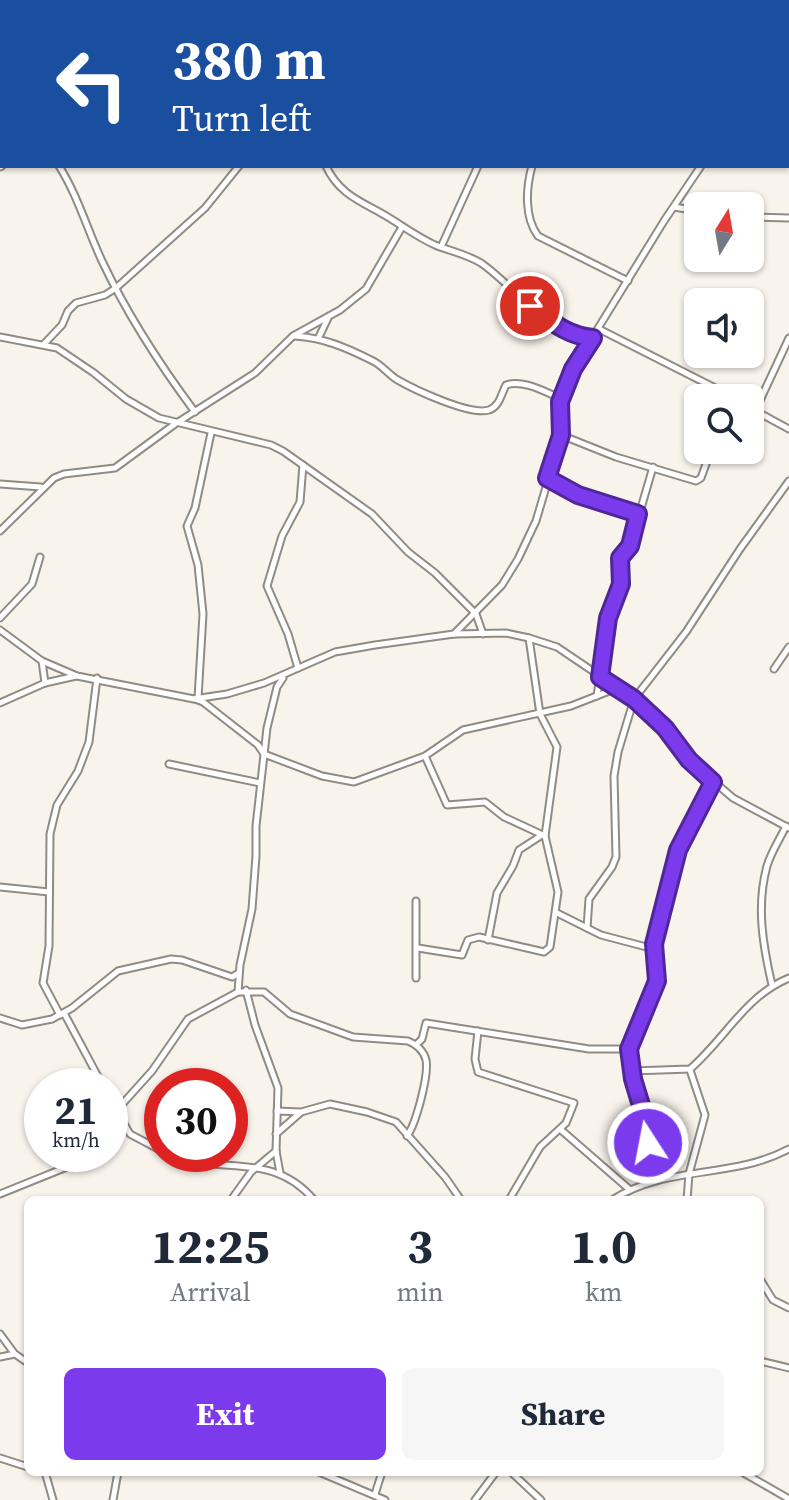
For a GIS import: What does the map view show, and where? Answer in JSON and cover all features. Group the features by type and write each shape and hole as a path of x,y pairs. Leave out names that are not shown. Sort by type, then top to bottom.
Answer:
{"street":[{"path":"60,168 73,189 100,258 116,288 168,376 195,412"},
{"path":"44,344 62,325 68,311 76,303 105,295 116,288 205,208 237,168"},
{"path":"327,168 351,198 441,247 485,266 530,306 567,332 593,338"},
{"path":"441,247 477,168"},
{"path":"532,168 528,205 534,232 549,243 628,281"},
{"path":"454,634 502,585 514,567 536,521 561,435 562,399 573,369 700,168"},
{"path":"674,207 684,209"},
{"path":"764,217 789,218"},
{"path":"0,531 42,487 64,474 115,468 175,424 255,373 293,336 328,318 366,289 402,227"},
{"path":"319,337 328,318"},
{"path":"599,329 706,384"},
{"path":"293,336 319,337 374,361 408,385 472,410 493,408 510,383 520,383 562,399"},
{"path":"0,337 57,348 139,408 175,424 271,445 363,505 408,552 435,573 476,614 483,634"},
{"path":"764,386 789,338"},
{"path":"764,415 789,429"},
{"path":"196,699 203,614 198,565 187,526 195,508 211,433"},
{"path":"561,435 616,457 699,481 706,464"},
{"path":"298,668 288,634 267,586 282,536 300,502 303,465"},
{"path":"597,697 608,618 621,584 620,558 630,546 653,467"},
{"path":"547,478 578,495 638,514"},
{"path":"587,928 589,899 616,857 614,776 634,699 692,624 789,481"},
{"path":"0,484 42,487"},
{"path":"0,618 32,584 40,557"},
{"path":"0,630 42,661 77,676 203,702 258,745 264,754 322,776 354,782 425,756 463,730 540,714 618,688"},
{"path":"196,699 227,694 284,676 335,652 454,634 506,633 557,647 634,699 665,728 689,760 713,782 743,805 788,827 768,865 761,910 763,944 772,985"},
{"path":"418,948 462,955 468,940 479,937 548,951 557,913 558,892 544,835 557,753 555,742 540,714 529,638"},
{"path":"774,669 789,647"},
{"path":"42,661 45,683"},
{"path":"0,703 45,683 77,676"},
{"path":"238,992 240,965 252,909 264,754 272,704 284,676"},
{"path":"60,1015 43,983 49,946 48,854 51,820 85,756 97,678"},
{"path":"425,756 447,805 485,802 504,817 544,835"},
{"path":"169,764 260,783"},
{"path":"646,1183 648,1134 629,1049 657,981 654,949 678,850 713,782"},
{"path":"488,940 497,893 519,850 544,835"},
{"path":"0,887 49,892"},
{"path":"416,901 416,978"},
{"path":"557,913 601,935 654,949"},
{"path":"0,1018 28,1025 52,1019 81,1002 107,978 131,967 176,959 232,977 239,973"},
{"path":"232,977 240,965"},
{"path":"632,1071 690,1069 708,1053 740,1014 772,985 789,978"},
{"path":"246,990 278,1088 276,1151 280,1173"},
{"path":"128,1098 152,1071 183,1024 238,992 264,992 286,1012 328,1029 353,1037 408,1041 416,1045 426,1064 417,1120 407,1136"},
{"path":"60,1015 64,1013 93,1068"},
{"path":"52,1019 68,1021"},
{"path":"416,1045 422,1039 423,1025 426,1023 589,1049 629,1049"},
{"path":"478,1031 476,1070 572,1100 573,1107 566,1123 540,1147 511,1196"},
{"path":"687,1196 689,1174 705,1115 690,1069"},
{"path":"277,1111 301,1112 323,1105 343,1106 396,1122 458,1196"},
{"path":"276,1134 301,1112"},
{"path":"560,1129 629,1189"},
{"path":"128,1131 144,1141"},
{"path":"618,1196 629,1189 665,1177 758,1163 789,1149"},
{"path":"259,1167 276,1151"},
{"path":"233,1196 250,1168 259,1167 280,1173 310,1196"},
{"path":"0,1194 54,1172"},
{"path":"764,1285 773,1300 789,1308"},
{"path":"0,1334 15,1354 24,1360"},
{"path":"0,1357 15,1354"},
{"path":"764,1362 789,1368"},
{"path":"0,1458 24,1466"},
{"path":"45,1476 53,1500"},
{"path":"113,1500 117,1476"},
{"path":"329,1476 385,1500"},
{"path":"375,1494 381,1476"},
{"path":"475,1500 493,1476"},
{"path":"515,1476 541,1500"},
{"path":"749,1476 789,1499"}],"route":[{"path":"530,306 567,332 593,338 573,369 560,402 561,435 547,478 578,495 638,514 630,546 620,558 621,584 608,618 600,677 634,699 665,728 683,754 713,782 678,850 654,944 657,981 635,1028 629,1049 648,1143"}]}
